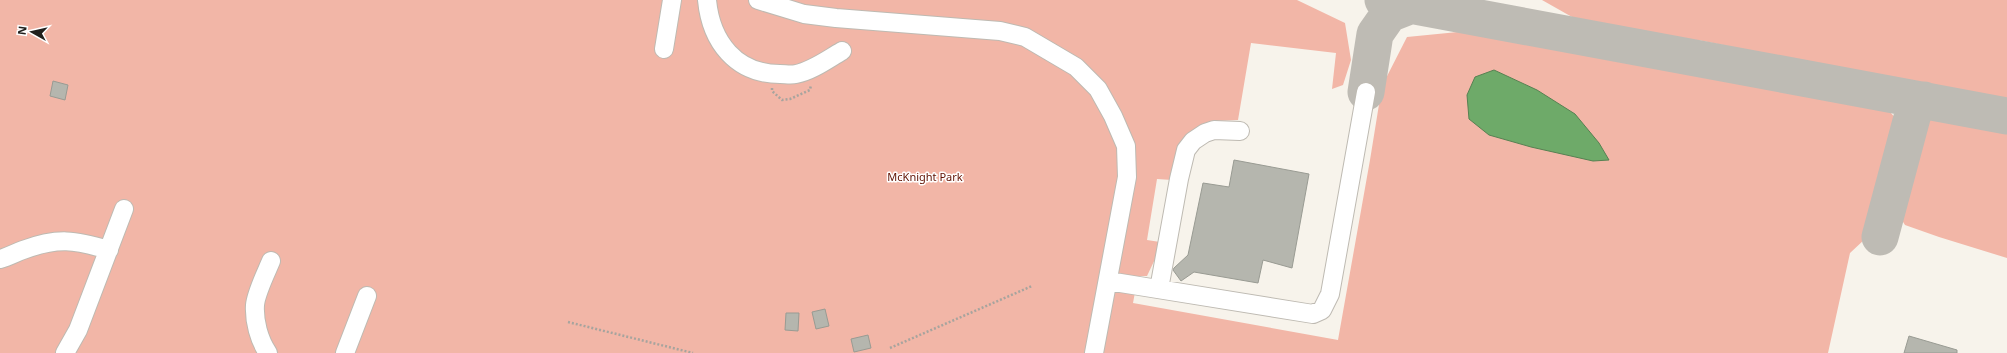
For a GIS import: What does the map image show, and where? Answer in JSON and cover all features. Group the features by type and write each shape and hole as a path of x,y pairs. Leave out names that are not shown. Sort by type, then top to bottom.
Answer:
{"lane":[{"path":"664,49 672,0"},
{"path":"707,0 714,30 729,55 747,68 770,74 796,74 814,67 842,51"},
{"path":"758,0 804,14 836,18 1000,31 1025,37 1076,67 1098,89 1113,116 1126,146 1127,177 1094,353"},
{"path":"1108,281 1313,314 1322,310 1330,294 1366,92"},
{"path":"1159,289 1179,179 1186,150 1193,141 1205,133 1214,130 1240,131"},
{"path":"65,353 78,330 124,209"},
{"path":"0,259 56,240 78,242 109,250"},
{"path":"268,353 262,344 256,324 255,304 271,261"},
{"path":"348,347 367,296"}],"path":[{"path":"890,348 1032,286"},
{"path":"568,322 693,353"}],"green space":[{"name":"McKnight Park","path":"0,0 1297,0 1345,23 1351,60 1343,85 1332,89 1336,53 1251,43 1238,120 1214,121 1183,138 1172,180 1157,179 1147,240 1160,242 1156,257 1147,276 1138,276 1133,303 1338,340 1382,86 1407,37 1478,30 1882,103 1898,121 1865,239 1850,253 1828,353 0,353"},
{"path":"1542,0 2007,0 2007,102 1698,40 1744,56 1595,30"},
{"path":"1932,118 1951,118 2007,129 2007,258 1905,225 1898,214 1918,136 1923,123"}],"shaded area":[{"path":"1494,70 1537,90 1575,114 1599,143 1609,160 1593,161 1531,147 1489,135 1469,119 1467,95 1475,77"}],"building":[{"path":"53,81 68,85 65,100 50,96"},
{"path":"1234,160 1309,174 1292,268 1263,260 1258,283 1194,272 1181,281 1173,270 1188,255 1203,183 1229,187"},
{"path":"825,309 829,326 816,329 812,312"},
{"path":"786,313 799,313 798,331 785,330"},
{"path":"868,335 871,348 854,352 851,339"},
{"path":"1909,336 1957,350 1957,353 1904,353"}],"taxiway":[{"path":"1383,0 2007,116"},
{"path":"1366,92 1375,34 1389,14 1412,5"},
{"path":"1880,237 1914,110 1917,103 1924,100"}]}
